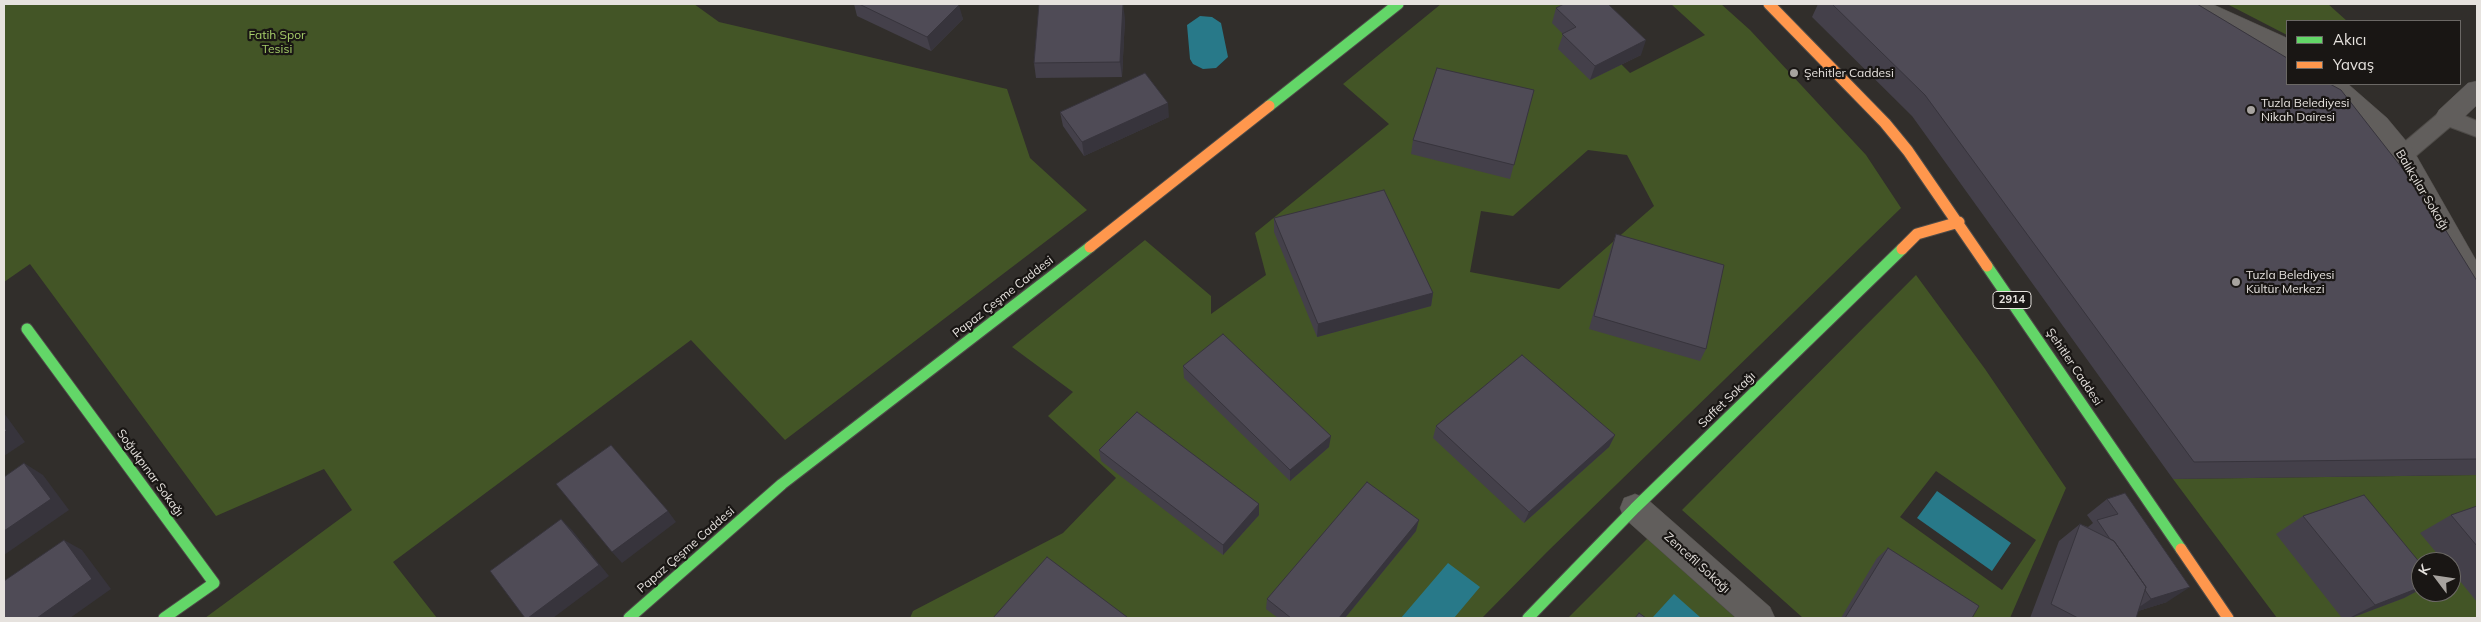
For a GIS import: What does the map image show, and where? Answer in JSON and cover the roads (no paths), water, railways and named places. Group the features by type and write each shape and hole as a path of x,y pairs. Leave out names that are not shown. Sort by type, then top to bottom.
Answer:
{"street":[{"name":"Papaz Çeşme Caddesi","path":"629,618 782,484 1125,220 1398,4"},
{"name":"Şehitler Caddesi","path":"1769,4 1885,122 1908,151 1959,222 2228,618"},
{"path":"2188,4 2232,22 2276,43 2286,50"},
{"name":"Balıkçılar Sokağı","path":"2333,85 2378,125 2403,155 2477,286"},
{"path":"2448,117 2477,90"},
{"name":"Saffet Sokağı","path":"1528,618 1636,508 1917,234 1959,222"},
{"name":"Soğukpınar Sokağı","path":"27,329 214,583 164,618"},
{"name":"Zencefil Sokağı","path":"1636,508 1759,618"}],"lane":[{"path":"2403,155 2448,117 2477,129"}],"water":[{"path":"1200,16 1212,17 1221,23 1228,57 1216,68 1203,69 1193,64 1190,59 1187,25"},
{"path":"1937,491 2011,543 1992,571 1917,518"},
{"path":"1448,563 1480,587 1454,618 1401,618"},
{"path":"1674,594 1701,618 1653,617"}],"place":[{"name":"Şehitler Caddesi","path":"1794,73"},
{"name":"Tuzla Belediyesi Nikah Dairesi","path":"2251,110"},
{"name":"Tuzla Belediyesi Kültür Merkezi","path":"2236,282"}],"park label":[{"name":"Fatih Spor Tesisi","path":"277,42"}]}
